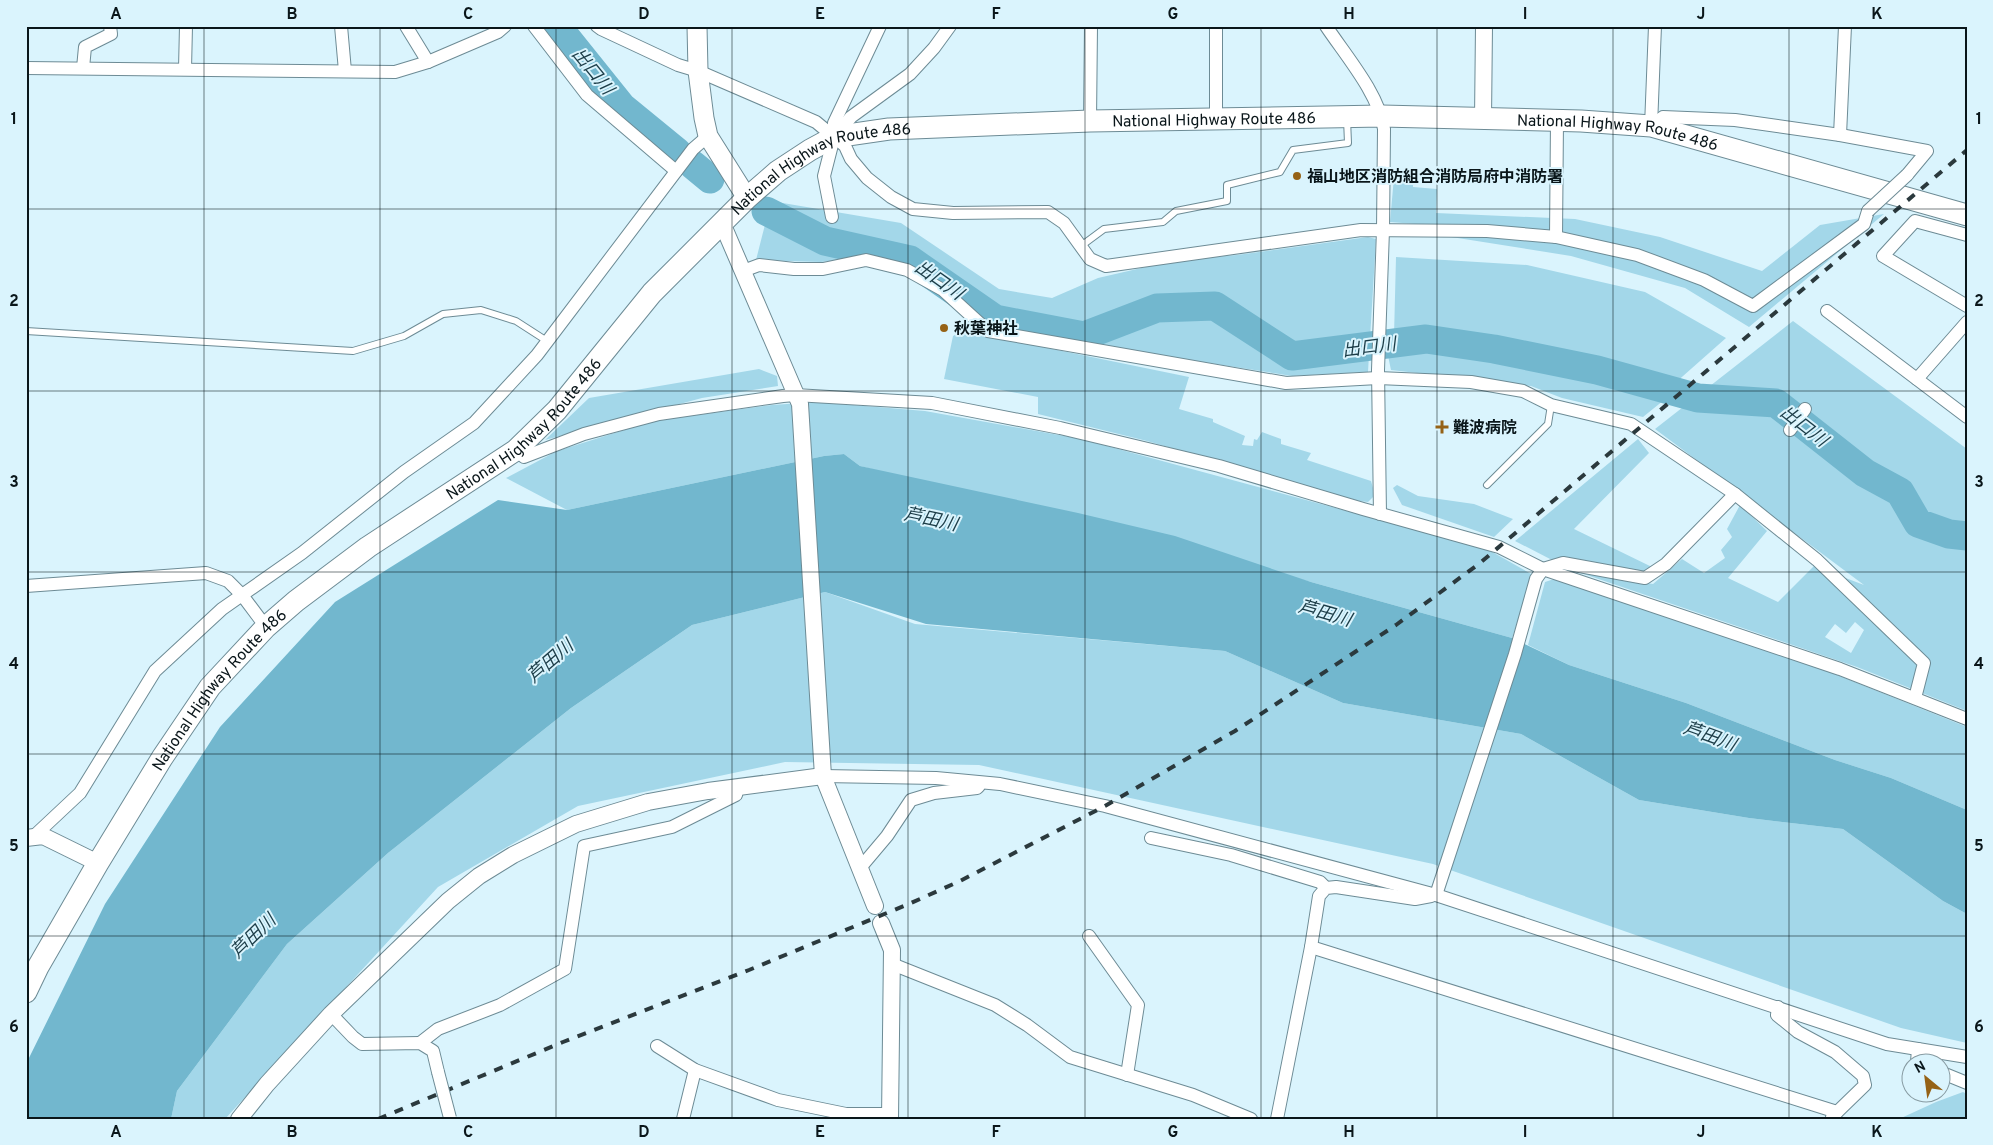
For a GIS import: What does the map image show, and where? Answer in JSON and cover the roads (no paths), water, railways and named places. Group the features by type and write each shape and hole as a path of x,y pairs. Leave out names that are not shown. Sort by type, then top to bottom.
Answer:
{"highway":[{"name":"National Highway Route 486","path":"26,992 38,967 98,862 162,758 210,687 266,627 296,601 368,547 516,450 558,410 652,293 747,198 778,171 810,150 834,138 889,129 1090,121 1346,116 1557,120 1651,126 1967,215"}],"main road":[{"path":"697,26 698,71 708,136 747,198"}],"street":[{"path":"83,68 86,47 111,34 110,26"},
{"path":"186,26 186,69"},
{"path":"342,26 345,71"},
{"path":"406,26 428,62"},
{"path":"26,68 395,72 428,62 498,32 506,26"},
{"path":"534,26 587,95 676,171"},
{"path":"598,26 600,30 816,122 845,146 851,159 867,178 891,197 914,209 953,213 1048,212 1064,222 1090,259 1106,266 1361,230 1382,234 1487,231 1556,237 1637,255 1704,280 1753,306 1864,224 1868,211 1908,175 1927,150 1840,135 1726,120 1664,117 1651,126"},
{"path":"832,217 824,176 834,138 834,123 880,26"},
{"path":"834,138 851,117 910,74 934,48 950,26"},
{"path":"1090,121 1091,26"},
{"path":"1216,26 1216,119"},
{"path":"1326,26 1370,92 1382,116 1384,129 1378,374 1380,514"},
{"path":"1483,119 1484,26"},
{"path":"1651,126 1655,26"},
{"path":"1840,135 1845,26"},
{"path":"1556,237 1557,120"},
{"path":"28,840 80,793 155,671 222,609 302,553 404,472 474,423 537,355 693,149 708,136"},
{"path":"1967,235 1915,221 1883,256 1967,306"},
{"path":"722,223 798,400 822,771 875,906"},
{"path":"743,271 758,265 794,269 823,269 866,260 907,270 943,290 988,331 1286,382 1378,374 1471,382 1523,391 1551,405 1631,424 1735,494 1818,560 1924,663 1915,698"},
{"path":"1827,310 1967,417"},
{"path":"1918,380 1967,322"},
{"path":"516,450 524,457 584,434 659,414 798,400 932,403 1060,428 1219,466 1380,514 1500,547 1540,574 1840,668 1967,719"},
{"path":"1790,430 1805,409"},
{"path":"1436,895 1540,574 1563,563 1644,578 1666,564 1735,494"},
{"path":"26,586 206,573 228,581 242,594 266,627"},
{"path":"238,1119 331,1014 448,901 480,876 514,855 576,824 648,802 822,771 1000,784 1105,806 1415,894"},
{"path":"860,868 887,836 911,800 934,793 977,788 982,782"},
{"path":"420,1043 438,1030 500,1005 566,969 584,846 672,828 736,795 738,787"},
{"path":"28,840 43,836 98,862"},
{"path":"1151,838 1231,855 1320,882 1326,888"},
{"path":"1276,1119 1312,947 1319,896 1326,888 1336,887 1436,895 1887,1044 1967,1057"},
{"path":"656,1046 696,1070 778,1100 846,1114 890,1116 892,950 882,923"},
{"path":"1089,936 1138,1005 1127,1075"},
{"path":"1312,947 1834,1116 1865,1085 1864,1076 1835,1052 1798,1032 1778,1016 1778,1007"},
{"path":"892,964 994,1005 1027,1025 1070,1057 1193,1095 1251,1119"},
{"path":"331,1014 352,1037 362,1044 420,1043 433,1051 450,1118"},
{"path":"682,1119 696,1070"},
{"path":"1950,1076 1967,1083"}],"lane":[{"path":"1081,246 1104,229 1163,222 1176,211 1227,201 1227,185 1280,172 1293,150 1348,143 1346,116"},
{"path":"26,332 353,351 404,336 443,314 481,310 516,320 547,341"},
{"path":"1487,485 1548,424 1551,405"}],"water":[{"name":"芦田川","path":"844,454 860,466 1175,536 1311,582 1512,638 1569,665 1686,703 1835,760 1891,778 1967,810 1967,914 1943,901 1843,829 1749,818 1639,800 1521,734 1343,703 1225,651 926,624 825,592 692,625 571,708 388,853 287,944 177,1091 171,1119 26,1119 26,1064 105,904 220,727 335,602 498,500 567,510 824,456"}],"waterway":[{"name":"出口川","path":"557,26 622,107 677,152"},
{"name":"出口川","path":"693,165 710,179"},
{"name":"出口川","path":"766,211 825,241 910,260 995,319 1084,336 1157,308 1215,306 1292,356 1426,339 1494,349 1597,370 1698,398 1776,403 1865,473 1900,492 1918,523 1949,534 1967,536"}],"railway":[{"path":"378,1119 563,1042 749,970 960,881 1105,806 1235,731 1396,625 1480,563 1967,150"}],"place":[{"name":"福山地区消防組合消防局府中消防署","path":"1297,176"},
{"name":"秋葉神社","path":"944,328"},
{"name":"難波病院","path":"1442,427"}]}
